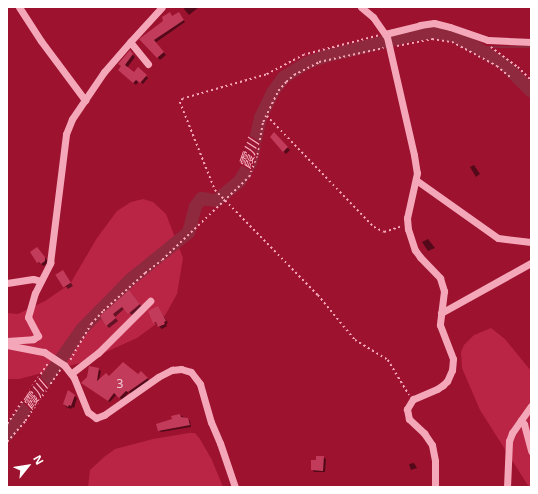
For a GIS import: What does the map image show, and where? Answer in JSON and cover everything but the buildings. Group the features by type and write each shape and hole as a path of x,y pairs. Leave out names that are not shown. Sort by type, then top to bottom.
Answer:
{"street":[{"path":"19,7 41,41 85,100"},
{"path":"7,341 33,340 38,336 28,317 35,293 50,263 66,134 70,122 104,72 162,7"},
{"path":"361,7 373,17 386,35 414,155 416,180 410,200 407,224 415,250 420,258 440,278 444,291 440,325 453,359 452,370 447,381 437,389 413,399 407,408 407,413 413,424 424,433 432,446 435,461 435,487"},
{"path":"386,35 420,25 434,23 455,28 488,40 531,42"},
{"path":"130,42 148,64"},
{"path":"416,180 491,234 503,240 531,242"},
{"path":"441,313 531,263"},
{"path":"7,283 33,279 41,281"},
{"path":"72,374 98,352 150,301"},
{"path":"7,345 38,350 54,357 72,374 85,407 90,415 96,418 104,415 158,377 172,370 181,369 191,372 200,384 211,422 220,442 230,476 235,487"},
{"path":"507,487 509,441 514,428 531,406"},
{"path":"521,420 524,424 531,451"},
{"path":"230,476 240,487"}],"path":[{"path":"386,35 304,55 266,75 181,100 181,106 218,192 224,200 318,295 355,340 388,360 405,389 413,399"},
{"path":"7,442 25,421 63,365 68,363 91,324 145,272 162,260 224,200 244,183 253,170 260,130 266,115 278,91 294,75 319,62 389,46 432,39 452,42 497,66 510,77"},
{"path":"493,49 518,67 531,80"},
{"path":"266,115 374,227 384,232 407,224"},
{"path":"7,424 54,357"}],"shaded area":[{"path":"143,199 153,202 166,214 183,258 177,294 163,319 137,338 84,362 19,379 7,379 7,313 18,314 45,301 70,284 97,238 117,211 131,202"},
{"path":"491,328 505,339 531,371 531,487 529,487 480,410 462,368 461,352 464,345 474,335"},
{"path":"195,433 200,439 212,460 223,487 88,487 90,470 115,449 153,439"}],"waterway":[{"name":"霞川","path":"7,434 81,329 130,279 188,232 195,206 201,198 216,200 239,181 250,162 260,117 272,92 283,77 305,63 324,56 414,34 435,32 452,35 476,47 504,64 531,91"},
{"path":"476,47 531,47"}]}
